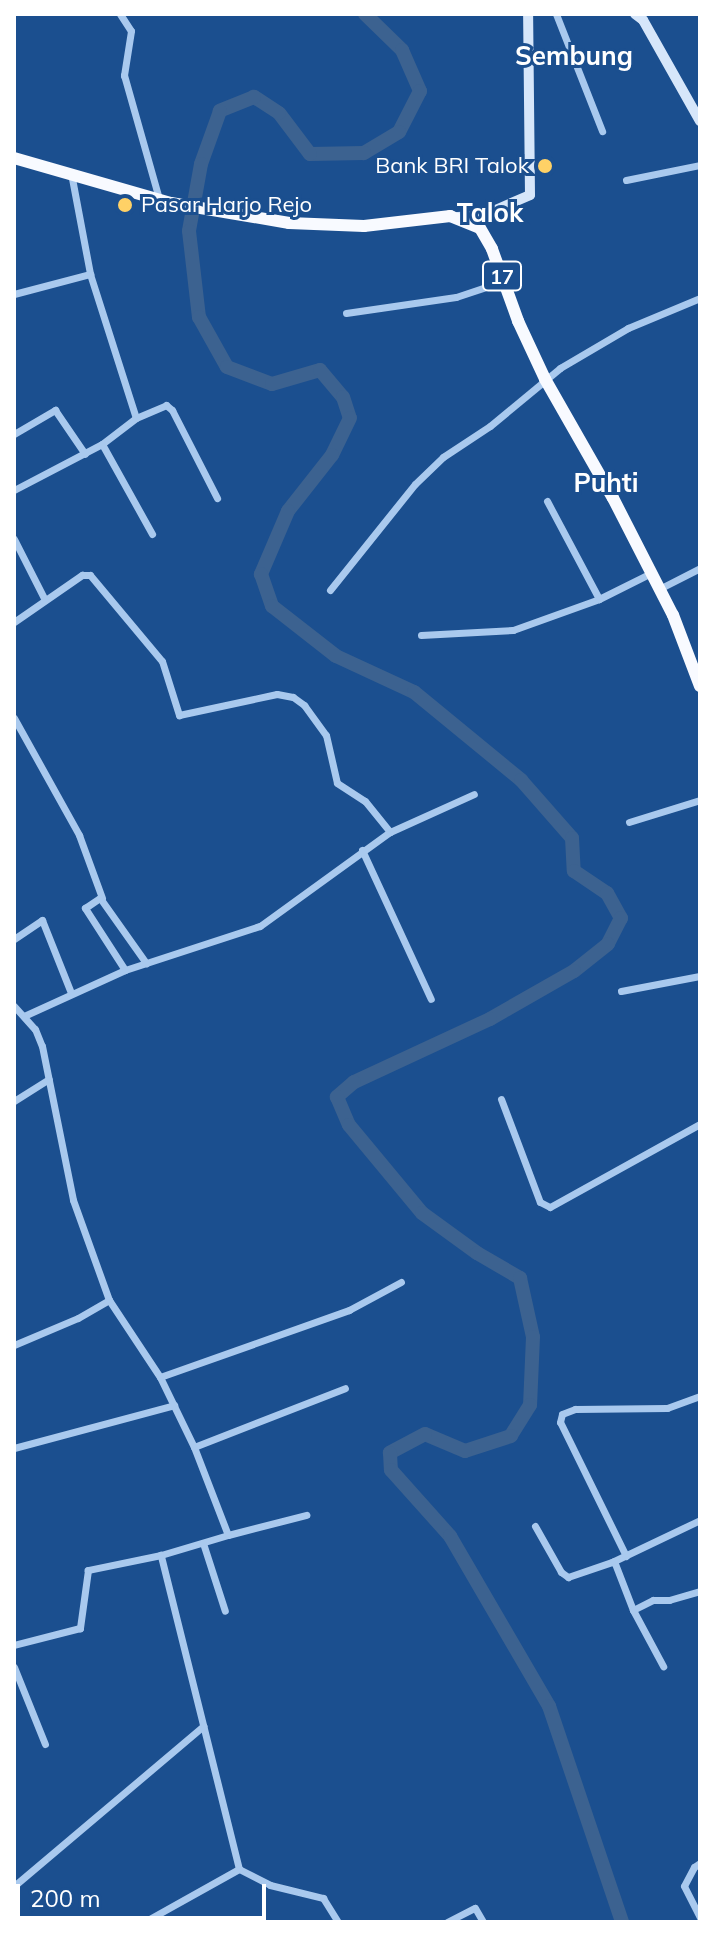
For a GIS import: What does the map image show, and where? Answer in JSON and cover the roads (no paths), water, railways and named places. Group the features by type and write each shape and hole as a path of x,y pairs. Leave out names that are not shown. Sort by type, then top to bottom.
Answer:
{"highway":[{"path":"14,158 166,201 332,228 457,217"},
{"name":"17","path":"457,217 471,221 485,234 545,379 651,573 686,643 700,686"}],"main road":[{"path":"457,217 490,213 530,195 528,14"},
{"path":"635,14 643,20 700,121"},
{"path":"485,234 490,213"}],"street":[{"path":"120,14 131,31 124,75 166,201"},
{"path":"556,14 602,131"},
{"path":"626,180 700,165"},
{"path":"71,173 90,274 136,418"},
{"path":"14,294 90,274"},
{"path":"346,313 456,297 504,281"},
{"path":"330,590 429,468 490,426 545,379 606,339 700,298"},
{"path":"14,490 102,444 136,418 161,406 168,406 217,498"},
{"path":"14,434 55,410 85,454"},
{"path":"102,444 152,534"},
{"path":"547,501 599,599"},
{"path":"14,539 45,600"},
{"path":"659,589 700,568"},
{"path":"421,635 513,630 599,599 651,573"},
{"path":"14,622 82,575 94,578 162,661 179,715 277,694 293,697 304,705 326,735 337,783 365,801 390,832"},
{"path":"14,718 79,835 102,898 146,963"},
{"path":"24,1016 125,970 260,926 390,832 474,794"},
{"path":"629,822 700,800"},
{"path":"362,850 431,999"},
{"path":"102,898 85,908 125,970"},
{"path":"14,939 42,920 71,993"},
{"path":"621,991 700,976"},
{"path":"14,1006 38,1034 73,1200 109,1300 160,1377 194,1447 228,1535"},
{"path":"14,1101 49,1079"},
{"path":"501,1099 540,1202 550,1207 700,1124"},
{"path":"160,1377 349,1310 401,1282"},
{"path":"14,1345 78,1318 109,1300"},
{"path":"194,1447 345,1388"},
{"path":"626,1556 560,1422 562,1414 575,1409 667,1408 700,1396"},
{"path":"14,1448 174,1405"},
{"path":"14,1645 80,1628 88,1570 161,1555 306,1515"},
{"path":"535,1526 561,1572 568,1577 626,1556 700,1520"},
{"path":"203,1543 225,1611"},
{"path":"161,1555 239,1869 270,1885 323,1898 338,1922"},
{"path":"614,1561 633,1610 663,1666"},
{"path":"633,1610 653,1600 669,1600 700,1591"},
{"path":"14,1667 45,1744"},
{"path":"14,1886 203,1726"},
{"path":"700,1863 694,1867 684,1886 700,1918"},
{"path":"144,1922 239,1869"},
{"path":"447,1922 475,1908 483,1922"}],"waterway":[{"path":"365,14 402,50 420,91 399,132 364,153 310,154 279,113 254,97 220,111 201,164 189,231 199,317 227,367 272,384 320,370 343,397 350,418 332,455 288,511 261,574 272,606 336,656 414,692 521,780 572,838 574,871 607,893 621,918 608,944 574,971 490,1019 354,1082 337,1097 349,1125 422,1213 477,1253 520,1278 533,1337 530,1405 511,1436 465,1451 425,1434 390,1453 391,1470 450,1536 549,1706 622,1922"}],"place":[{"name":"Bank BRI Talok","path":"545,166"},
{"name":"Pasar Harjo Rejo","path":"125,205"}],"district":[{"name":"Sembung","path":"574,56"},
{"name":"Talok","path":"490,213"},
{"name":"Puhti","path":"606,483"}]}
